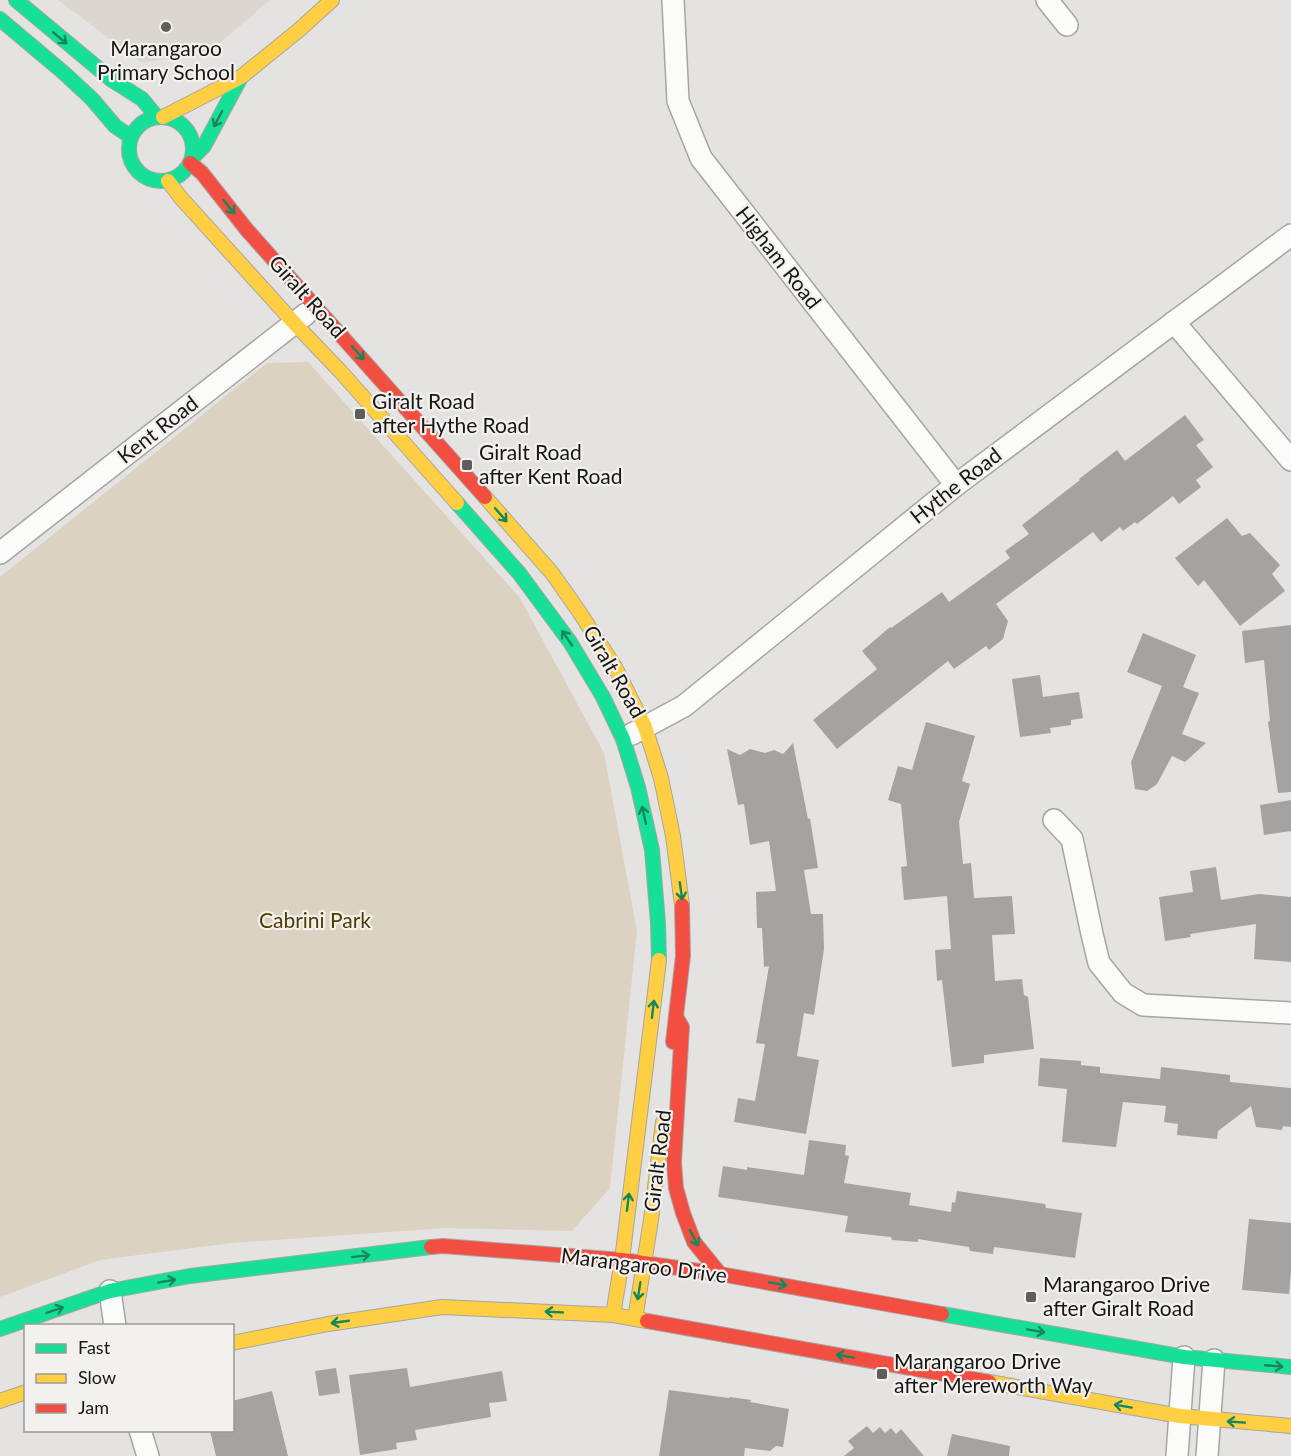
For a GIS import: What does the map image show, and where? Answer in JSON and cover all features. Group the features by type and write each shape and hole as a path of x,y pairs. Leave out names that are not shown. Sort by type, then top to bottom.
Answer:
{"street":[{"path":"16,0 112,80 142,99 160,117 174,120 188,131 192,141 191,161"},
{"path":"241,77 204,146 183,173 174,179 158,182 148,179 136,170 129,157 129,147 131,137 137,127 241,77 332,0"},
{"name":"Higham Road","path":"674,0 678,100 701,158 956,485"},
{"path":"1047,0 1067,25"},
{"path":"0,19 64,73 92,99 115,126 131,137"},
{"name":"Giralt Road","path":"191,161 247,230 552,573 615,667 645,727 662,778 673,836 682,904 683,956 651,1220 635,1319"},
{"name":"Giralt Road","path":"168,181 519,573 570,642 603,697 623,739 638,787 652,850 659,960 622,1260 613,1315"},
{"name":"Hythe Road","path":"623,739 684,706 956,485 1291,235"},
{"name":"Kent Road","path":"0,553 295,324 315,306"},
{"path":"1174,322 1291,460"},
{"path":"1054,820 1072,839 1099,963 1123,993 1143,1005 1291,1013"},
{"path":"676,1017 682,1027 674,1162 676,1188 694,1242 720,1274"},
{"name":"Marangaroo Drive","path":"0,1329 110,1290 190,1276 443,1246 622,1260 720,1274 1184,1357 1291,1367"},
{"path":"110,1290 115,1324"},
{"path":"234,1343 328,1323 442,1307 613,1315 1180,1416 1291,1426"},
{"path":"1176,1456 1184,1357"},
{"path":"1207,1456 1214,1360"},
{"path":"0,1401 24,1393"},
{"path":"140,1432 148,1456"}],"shaded area":[{"name":"Marangaroo Primary School","path":"58,0 270,0 206,55 141,62"}],"green space":[{"name":"Cabrini Park","path":"308,362 520,598 604,753 637,931 610,1188 572,1231 445,1228 232,1243 100,1260 0,1297 0,577 267,363"}],"building":[{"path":"1185,415 1204,440 1196,445 1213,467 1196,480 1201,487 1179,504 1173,496 1137,524 1135,522 1123,531 1120,527 1101,542 1093,532 996,604 1008,621 1003,639 989,650 986,646 954,669 948,661 837,749 813,720 877,669 862,651 890,627 942,592 949,602 1010,558 1005,551 1029,534 1022,525 1117,450 1125,461"},
{"path":"1227,518 1242,536 1250,533 1280,565 1272,574 1285,591 1240,626 1204,580 1198,586 1175,558"},
{"path":"1291,625 1291,792 1278,793 1268,722 1270,721 1264,660 1245,663 1242,631"},
{"path":"1143,633 1196,655 1183,687 1199,693 1182,734 1206,743 1185,762 1172,756 1157,784 1147,791 1135,789 1131,762 1162,686 1127,672"},
{"path":"1040,675 1043,697 1079,692 1083,718 1071,720 1071,725 1050,728 1051,733 1020,737 1012,679"},
{"path":"926,722 975,736 962,781 970,784 959,822 963,864 971,863 974,898 1012,896 1015,934 992,935 995,981 1022,979 1024,995 1028,997 1034,1049 984,1055 984,1063 952,1067 942,980 937,981 935,950 951,949 947,896 904,900 901,867 907,866 901,804 888,800 898,766 912,770"},
{"path":"793,743 808,819 810,818 818,868 804,870 811,914 823,914 824,949 814,1015 804,1013 797,1056 819,1060 806,1134 734,1122 738,1098 755,1101 765,1044 756,1043 769,966 764,967 762,928 757,928 756,892 776,891 769,841 750,845 744,804 738,805 727,749 740,755 750,749 765,753 774,750 783,754"},
{"path":"1291,800 1291,831 1264,835 1260,805"},
{"path":"1216,867 1221,900 1259,894 1291,897 1291,962 1254,959 1256,924 1190,934 1191,937 1165,941 1159,897 1193,892 1190,871"},
{"path":"1040,1058 1081,1061 1081,1065 1100,1067 1100,1073 1160,1079 1161,1067 1230,1075 1230,1082 1291,1088 1291,1127 1283,1126 1282,1130 1256,1127 1251,1106 1218,1131 1217,1139 1177,1135 1178,1124 1164,1122 1166,1106 1123,1102 1116,1147 1062,1142 1067,1089 1038,1086"},
{"path":"809,1140 846,1145 845,1155 849,1156 844,1183 911,1193 909,1205 951,1212 957,1191 1045,1204 1046,1208 1082,1213 1075,1258 994,1247 993,1254 970,1251 969,1247 918,1239 918,1242 892,1240 891,1237 845,1232 848,1216 718,1197 723,1166 804,1175"},
{"path":"1249,1219 1291,1223 1289,1294 1242,1290"},
{"path":"336,1368 340,1393 319,1396 315,1371"},
{"path":"407,1368 410,1387 502,1371 507,1401 489,1403 491,1417 415,1430 417,1440 396,1443 397,1449 360,1455 349,1375"},
{"path":"669,1390 751,1400 750,1402 789,1409 783,1447 776,1446 770,1451 745,1448 744,1456 659,1456"},
{"path":"272,1391 288,1456 216,1456 210,1432 234,1432 234,1400"},
{"path":"867,1426 873,1433 880,1427 885,1433 891,1428 896,1434 901,1429 924,1456 844,1456 854,1448 848,1441"},
{"path":"952,1434 1010,1446 1009,1456 947,1456"}],"traffic: fast":[{"path":"16,0 112,80 142,99 157,117"},
{"path":"0,19 64,73 92,99 115,126 131,137"},
{"path":"192,158 204,146 241,77"},
{"path":"155,117 167,117 184,126 191,137 193,149 191,161 184,172 167,181 155,181 143,176 134,167 129,155 129,143 134,131 143,122 155,117"},
{"path":"457,503 519,573 570,642 603,697 623,739 638,787 652,850 659,960"},
{"path":"0,1329 110,1291 190,1276 431,1247"},
{"path":"942,1314 1184,1357 1291,1367"}],"traffic: slow":[{"path":"163,117 241,77 332,0"},
{"path":"168,181 457,503"},
{"path":"485,497 552,573 578,610 615,667 645,727 661,778 673,836 682,905"},
{"path":"613,1315 622,1260 659,960"},
{"path":"635,1319 651,1220 663,1122"},
{"path":"234,1343 328,1324 442,1307 613,1315 647,1321"},
{"path":"989,1382 1180,1416 1291,1426"},
{"path":"0,1401 24,1393"}],"traffic: jam":[{"path":"190,163 202,173 247,230 485,497"},
{"path":"673,1042 683,956 682,905"},
{"path":"676,1017 682,1027 674,1162 676,1188 694,1242 720,1274"},
{"path":"431,1247 443,1246 622,1260 720,1274 942,1314"},
{"path":"647,1321 989,1382"}],"place":[{"name":"Marangaroo Primary School","path":"166,27"},
{"name":"Giralt Road after Hythe Road","path":"360,414"},
{"name":"Giralt Road after Kent Road","path":"467,465"},
{"name":"Marangaroo Drive after Giralt Road","path":"1031,1297"},
{"name":"Marangaroo Drive after Mereworth Way","path":"882,1374"}]}
